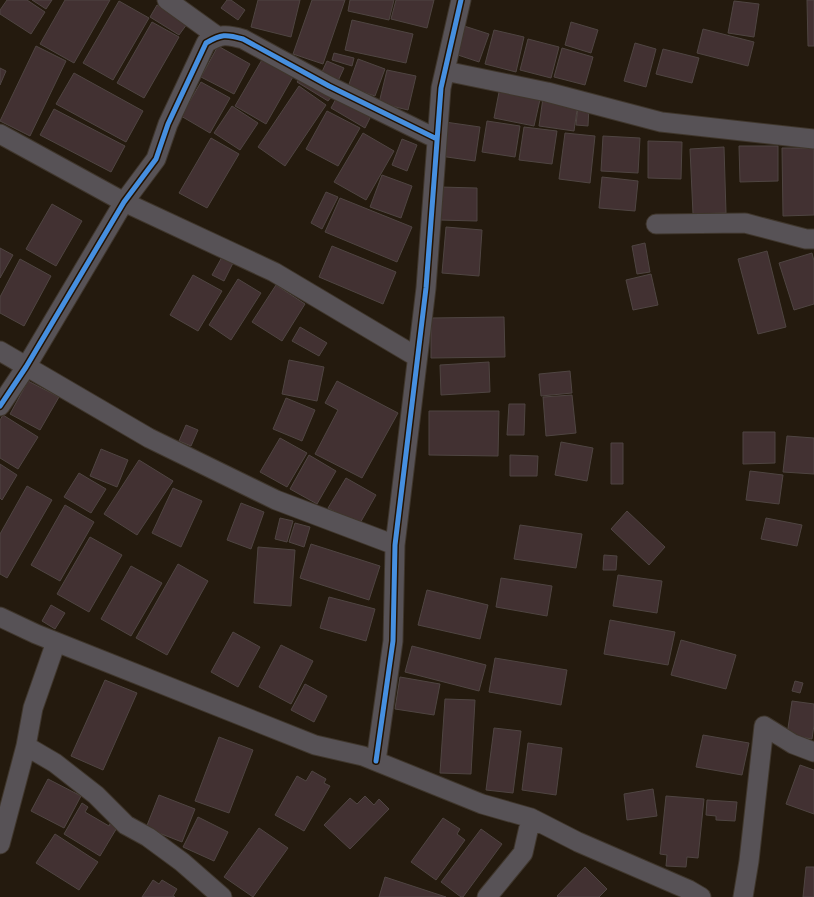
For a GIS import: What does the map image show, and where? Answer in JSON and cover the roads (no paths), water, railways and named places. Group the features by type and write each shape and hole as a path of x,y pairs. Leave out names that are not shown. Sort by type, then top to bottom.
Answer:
{"street":[{"path":"167,0 217,36"},
{"path":"376,761 393,641 395,545 426,288 441,88 461,0"},
{"path":"0,406 26,367 124,202 156,158 168,124 206,43 217,36 229,34 243,38 328,86 437,139"},
{"path":"445,71 547,92 661,122 814,139"},
{"path":"0,134 124,202 274,272 418,357"},
{"path":"656,224 745,223 806,239 814,239"},
{"path":"0,351 149,438 276,500 395,545"},
{"path":"0,617 56,642 315,744 363,756 482,804 531,818 578,842 701,897"},
{"path":"0,844 26,746 33,708 56,642"},
{"path":"742,897 749,862 764,726 793,744 814,752"},
{"path":"26,746 55,763 96,795 126,825 148,837 182,862 222,897"},
{"path":"486,897 523,853 531,818"}]}
